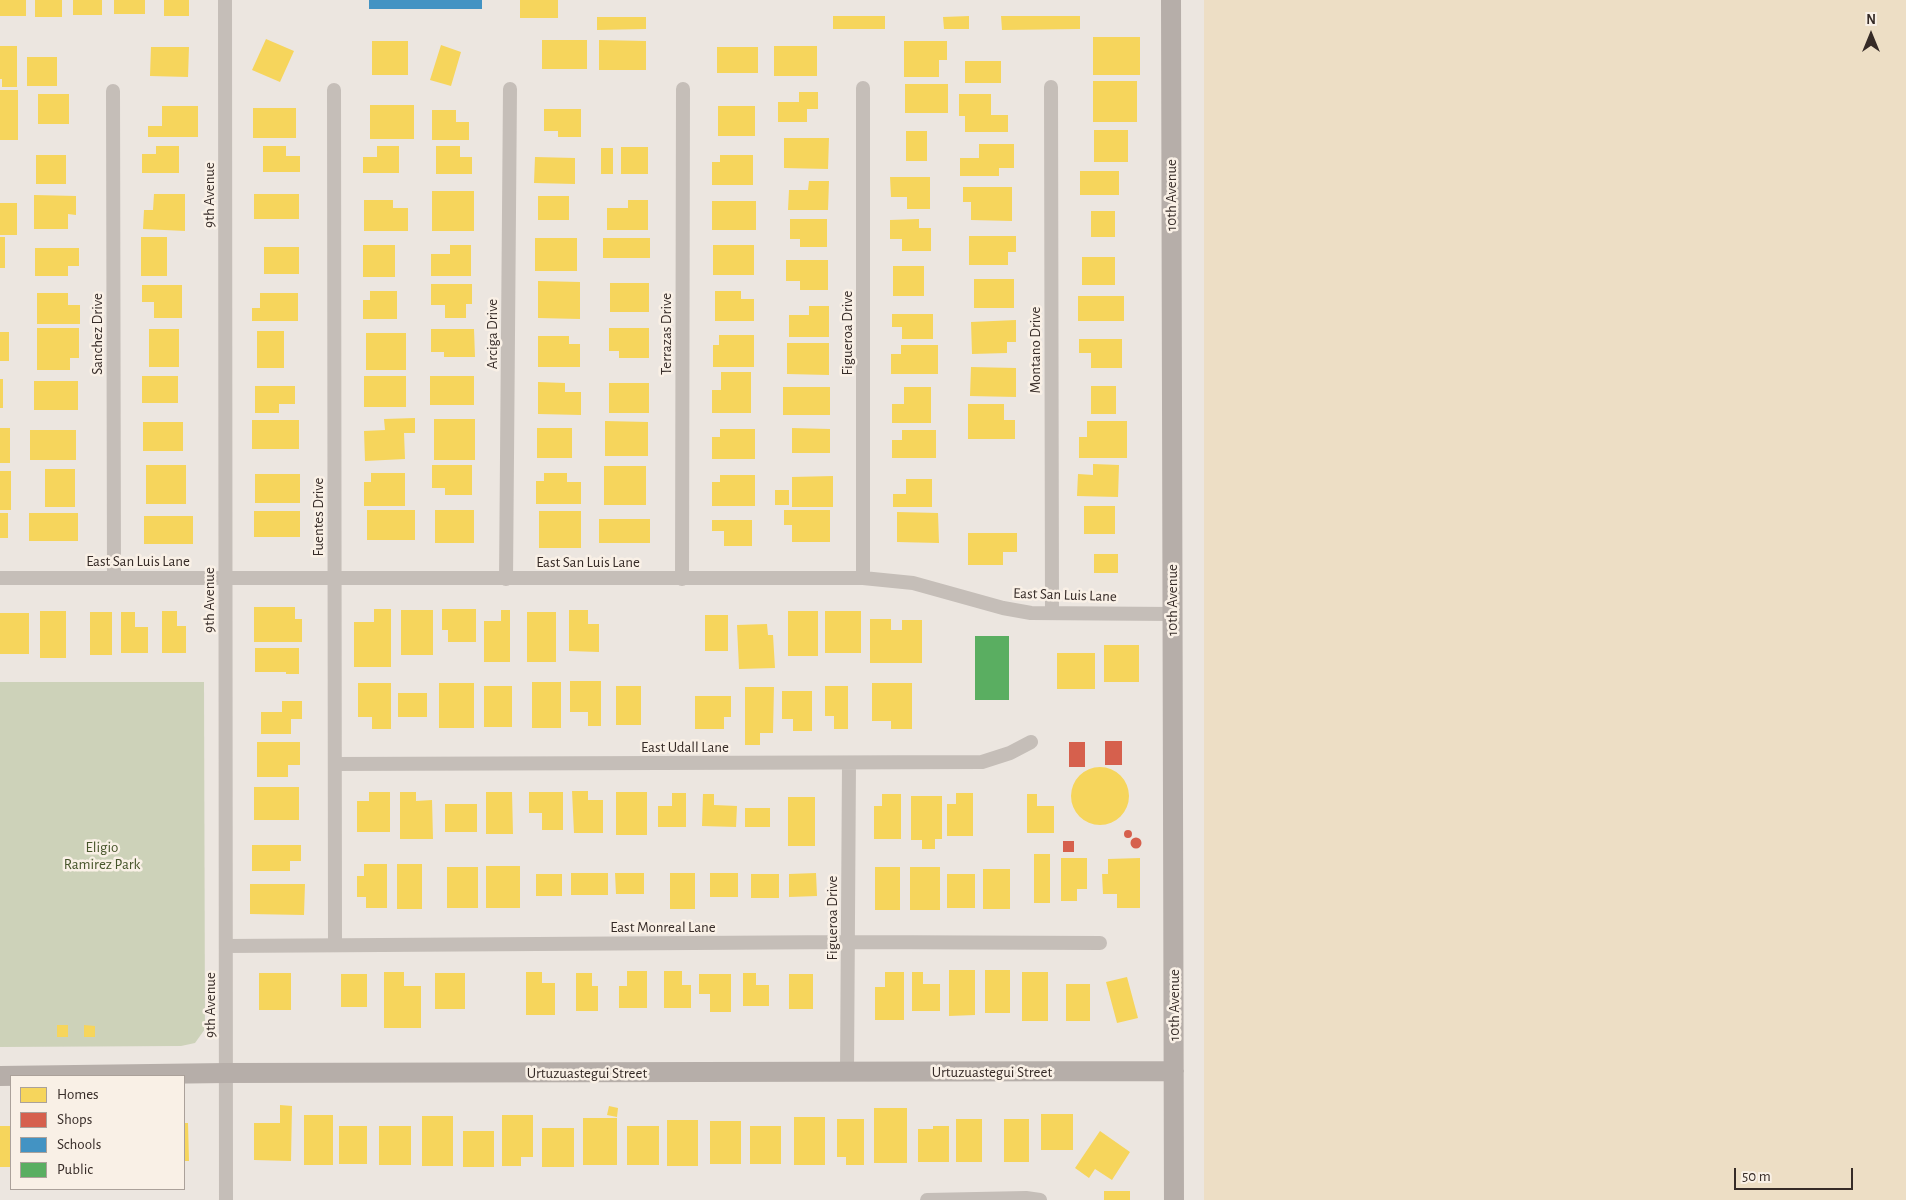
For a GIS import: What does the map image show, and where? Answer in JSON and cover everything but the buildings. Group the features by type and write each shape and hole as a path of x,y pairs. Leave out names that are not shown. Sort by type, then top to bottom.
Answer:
{"main road":[{"name":"10th Avenue","path":"1171,0 1174,1200"},
{"name":"Urtuzuastegui Street","path":"75,1075 1174,1071"}],"street":[{"name":"9th Avenue","path":"226,0 226,1200"},
{"name":"Montano Drive","path":"1051,87 1052,613"},
{"name":"Figueroa Drive","path":"863,88 864,578"},
{"name":"Arciga Drive","path":"506,579 510,89"},
{"name":"Terrazas Drive","path":"682,579 683,89"},
{"name":"Fuentes Drive","path":"334,90 334,945"},
{"name":"Sanchez Drive","path":"112,92 114,577"},
{"name":"East San Luis Lane","path":"0,578 864,578 913,583 1002,608 1031,613 1172,614"},
{"name":"East Udall Lane","path":"335,764 982,762 1010,753 1031,742"},
{"name":"Figueroa Drive","path":"847,1072 848,763"},
{"name":"East Monreal Lane","path":"226,946 848,942 1100,943"},
{"path":"927,1200 1026,1198 1040,1200"}],"green space":[{"name":"Eligio Ramirez Park","path":"0,682 204,682 205,1029 195,1043 181,1046 0,1047"}],"sand":[{"path":"1204,0 1906,0 1906,1200 1204,1200"}]}
